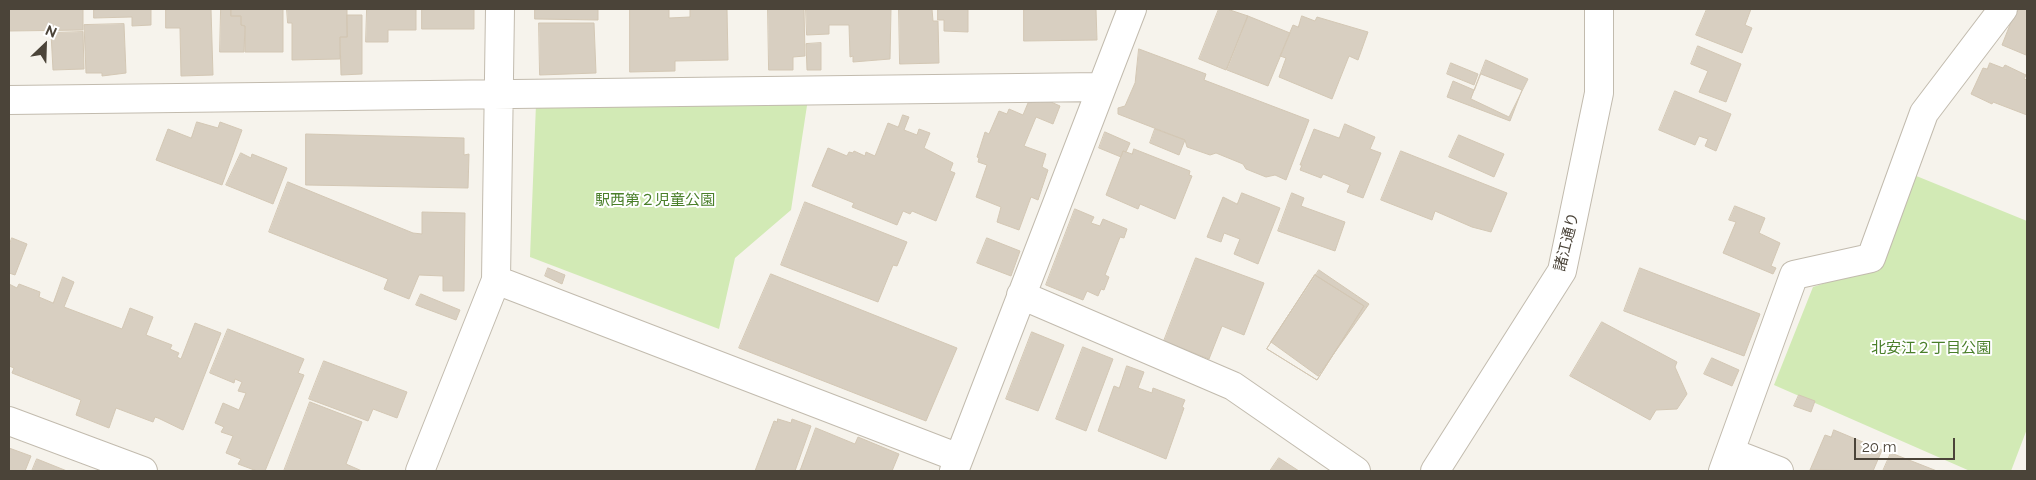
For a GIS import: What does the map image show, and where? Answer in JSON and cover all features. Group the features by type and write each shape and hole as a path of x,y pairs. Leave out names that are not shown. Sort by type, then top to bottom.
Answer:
{"street":[{"path":"420,471 496,280 500,9"},
{"path":"496,280 957,465 1132,9"},
{"name":"諸江通り","path":"1435,471 1562,271 1599,93 1600,9"},
{"path":"1778,471 1726,461 1794,275 1871,258 1924,113 2003,9"},
{"path":"9,100 1102,87"},
{"path":"1021,295 1233,386 1356,471"},
{"path":"9,421 143,471"}],"green space":[{"name":"駅西第２児童公園","path":"808,99 791,210 735,258 719,329 530,257 536,104"},
{"name":"北安江２丁目公園","path":"1909,173 2027,221 2027,429 2011,471 1970,471 1774,385 1813,287 1881,265"}],"building":[{"path":"9,9 83,9 83,30 9,31"},
{"path":"94,9 151,9 151,25 132,26 132,17 94,18"},
{"path":"166,9 211,9 213,75 181,76 180,28 166,28"},
{"path":"221,9 231,9 231,16 241,16 241,25 245,26 244,52 220,52"},
{"path":"231,9 283,9 283,52 245,52 245,26 241,25 241,16 231,16"},
{"path":"287,9 347,9 347,37 340,37 340,59 292,60 292,23 288,23"},
{"path":"367,9 416,9 416,30 388,30 388,42 366,42"},
{"path":"422,9 474,9 474,29 422,29"},
{"path":"535,9 598,9 598,20 535,19"},
{"path":"630,9 669,9 669,18 690,17 690,9 727,9 728,60 675,61 675,71 630,72"},
{"path":"768,9 804,9 805,56 793,57 793,70 769,70"},
{"path":"806,9 891,9 890,59 853,62 853,56 850,57 849,25 829,25 829,34 807,35"},
{"path":"899,9 932,9 933,21 938,21 939,63 900,64"},
{"path":"938,9 968,9 968,32 944,31 944,20 938,20"},
{"path":"1024,9 1096,9 1097,40 1024,41"},
{"path":"1219,9 1227,9 1248,16 1226,70 1199,59"},
{"path":"1707,9 1751,9 1745,25 1752,28 1742,53 1696,35"},
{"path":"2020,9 2027,9 2026,55 2002,45 2013,17"},
{"path":"347,15 362,15 362,74 341,75 340,37 347,37"},
{"path":"1248,16 1290,33 1268,86 1227,70"},
{"path":"1302,16 1315,21 1317,17 1368,32 1358,60 1349,56 1332,99 1279,77 1286,58 1280,56 1293,25 1298,27"},
{"path":"539,23 594,23 596,73 540,75"},
{"path":"124,24 126,73 102,76 102,73 86,73 84,25"},
{"path":"83,32 84,69 53,70 51,33"},
{"path":"821,43 821,70 807,70 806,44"},
{"path":"1698,46 1741,64 1726,102 1699,92 1708,71 1691,64"},
{"path":"1139,49 1206,74 1204,80 1309,120 1286,180 1275,175 1266,177 1246,169 1243,164 1216,153 1210,155 1187,147 1185,140 1118,114 1118,108 1125,106 1135,83"},
{"path":"1486,60 1528,79 1509,117 1471,99"},
{"path":"1451,63 1478,74 1474,85 1447,74"},
{"path":"1990,63 2003,68 2005,65 2026,75 2024,79 2027,80 2027,115 1993,102 1992,104 1971,94 1983,68 1987,69"},
{"path":"1481,74 1522,90 1510,121 1447,97 1453,81 1474,90"},
{"path":"1675,91 1731,114 1716,151 1705,146 1708,139 1699,136 1695,145 1659,130"},
{"path":"1051,102 1060,106 1053,124 1036,117 1024,146 1046,154 1042,167 1048,170 1038,200 1031,197 1019,230 997,222 1001,207 976,197 987,165 978,162 979,158 977,157 985,132 989,134 999,111 1007,114 1009,109 1023,115 1028,103"},
{"path":"903,115 909,117 904,130 917,135 919,129 930,133 924,148 953,163 950,171 955,173 936,221 912,211 910,214 903,211 897,225 852,207 854,203 812,186 828,148 847,156 849,152 853,153 854,151 865,156 866,152 875,156 888,123 898,127"},
{"path":"197,122 218,128 220,122 242,130 222,185 156,160 168,129 191,138"},
{"path":"1345,124 1375,137 1370,149 1381,153 1363,198 1347,192 1350,185 1323,174 1321,178 1300,170 1302,165 1300,165 1314,129 1339,138"},
{"path":"1155,129 1185,140 1179,155 1150,143"},
{"path":"1105,132 1130,143 1126,152 1123,151 1121,157 1099,148"},
{"path":"306,134 464,138 464,155 469,154 468,188 306,185"},
{"path":"1459,135 1504,154 1494,177 1449,157"},
{"path":"1134,149 1190,171 1189,175 1192,176 1175,219 1140,204 1138,209 1106,195 1123,151 1132,154"},
{"path":"1401,151 1507,193 1491,232 1472,227 1435,211 1432,220 1381,200"},
{"path":"241,153 251,158 252,154 287,168 273,204 226,185"},
{"path":"288,182 413,233 422,234 422,212 465,213 464,291 443,291 443,276 419,275 409,299 384,289 388,279 269,232"},
{"path":"1242,193 1280,208 1258,264 1234,254 1240,239 1224,233 1221,242 1207,237 1223,197 1237,204"},
{"path":"1292,193 1304,198 1301,206 1345,222 1335,251 1278,231"},
{"path":"805,202 907,242 897,266 893,265 878,302 781,265"},
{"path":"1735,206 1765,218 1759,233 1780,243 1771,266 1776,268 1773,274 1723,253 1736,222 1729,220"},
{"path":"1075,209 1094,217 1091,223 1100,226 1103,219 1127,229 1124,238 1120,237 1105,275 1109,277 1104,290 1101,289 1098,296 1087,291 1083,300 1046,285"},
{"path":"12,238 27,244 15,275 9,273 9,246"},
{"path":"987,238 1020,251 1011,276 977,263"},
{"path":"1196,258 1264,283 1244,335 1222,326 1209,359 1164,341"},
{"path":"548,268 565,275 562,284 545,276"},
{"path":"1640,268 1760,314 1744,356 1624,311"},
{"path":"1319,270 1369,304 1318,376 1271,342"},
{"path":"771,274 957,348 926,421 739,348"},
{"path":"1315,275 1364,306 1317,380 1267,349"},
{"path":"1315,275 1364,306 1317,380 1267,349"},
{"path":"63,277 74,282 64,307 122,329 130,308 153,317 146,335 172,345 170,349 179,353 177,357 181,359 195,323 221,333 183,430 155,417 153,422 116,408 109,428 76,415 81,400 12,373 14,368 9,366 9,284 17,288 19,284 40,292 39,297 53,303"},
{"path":"421,294 460,310 456,320 416,305"},
{"path":"1602,322 1677,362 1675,367 1687,394 1677,409 1656,410 1650,420 1570,376"},
{"path":"228,329 304,359 298,373 304,375 265,471 257,471 238,464 241,459 226,453 233,436 221,432 224,427 215,423 223,403 239,410 246,393 238,391 242,382 235,379 234,383 210,373"},
{"path":"1032,332 1064,345 1038,411 1006,399"},
{"path":"1083,347 1113,359 1086,431 1056,419"},
{"path":"1712,358 1739,370 1732,386 1704,374"},
{"path":"324,361 407,392 397,418 373,409 368,421 309,399"},
{"path":"1127,366 1144,372 1138,388 1152,393 1153,388 1185,400 1182,407 1184,408 1166,459 1098,431 1114,386 1119,388"},
{"path":"1799,395 1815,401 1811,412 1794,406"},
{"path":"310,402 362,422 346,464 362,471 284,471"},
{"path":"778,419 791,423 792,419 811,426 795,471 755,471 774,421 777,422"},
{"path":"816,428 855,444 858,437 899,454 892,471 797,471 800,470"},
{"path":"1834,430 1882,450 1873,471 1810,470 1825,435 1831,437"},
{"path":"9,448 31,456 25,471 9,471"},
{"path":"1891,453 1937,471 1883,471"},
{"path":"1279,458 1299,471 1270,471"},
{"path":"37,459 67,471 32,471"}]}
